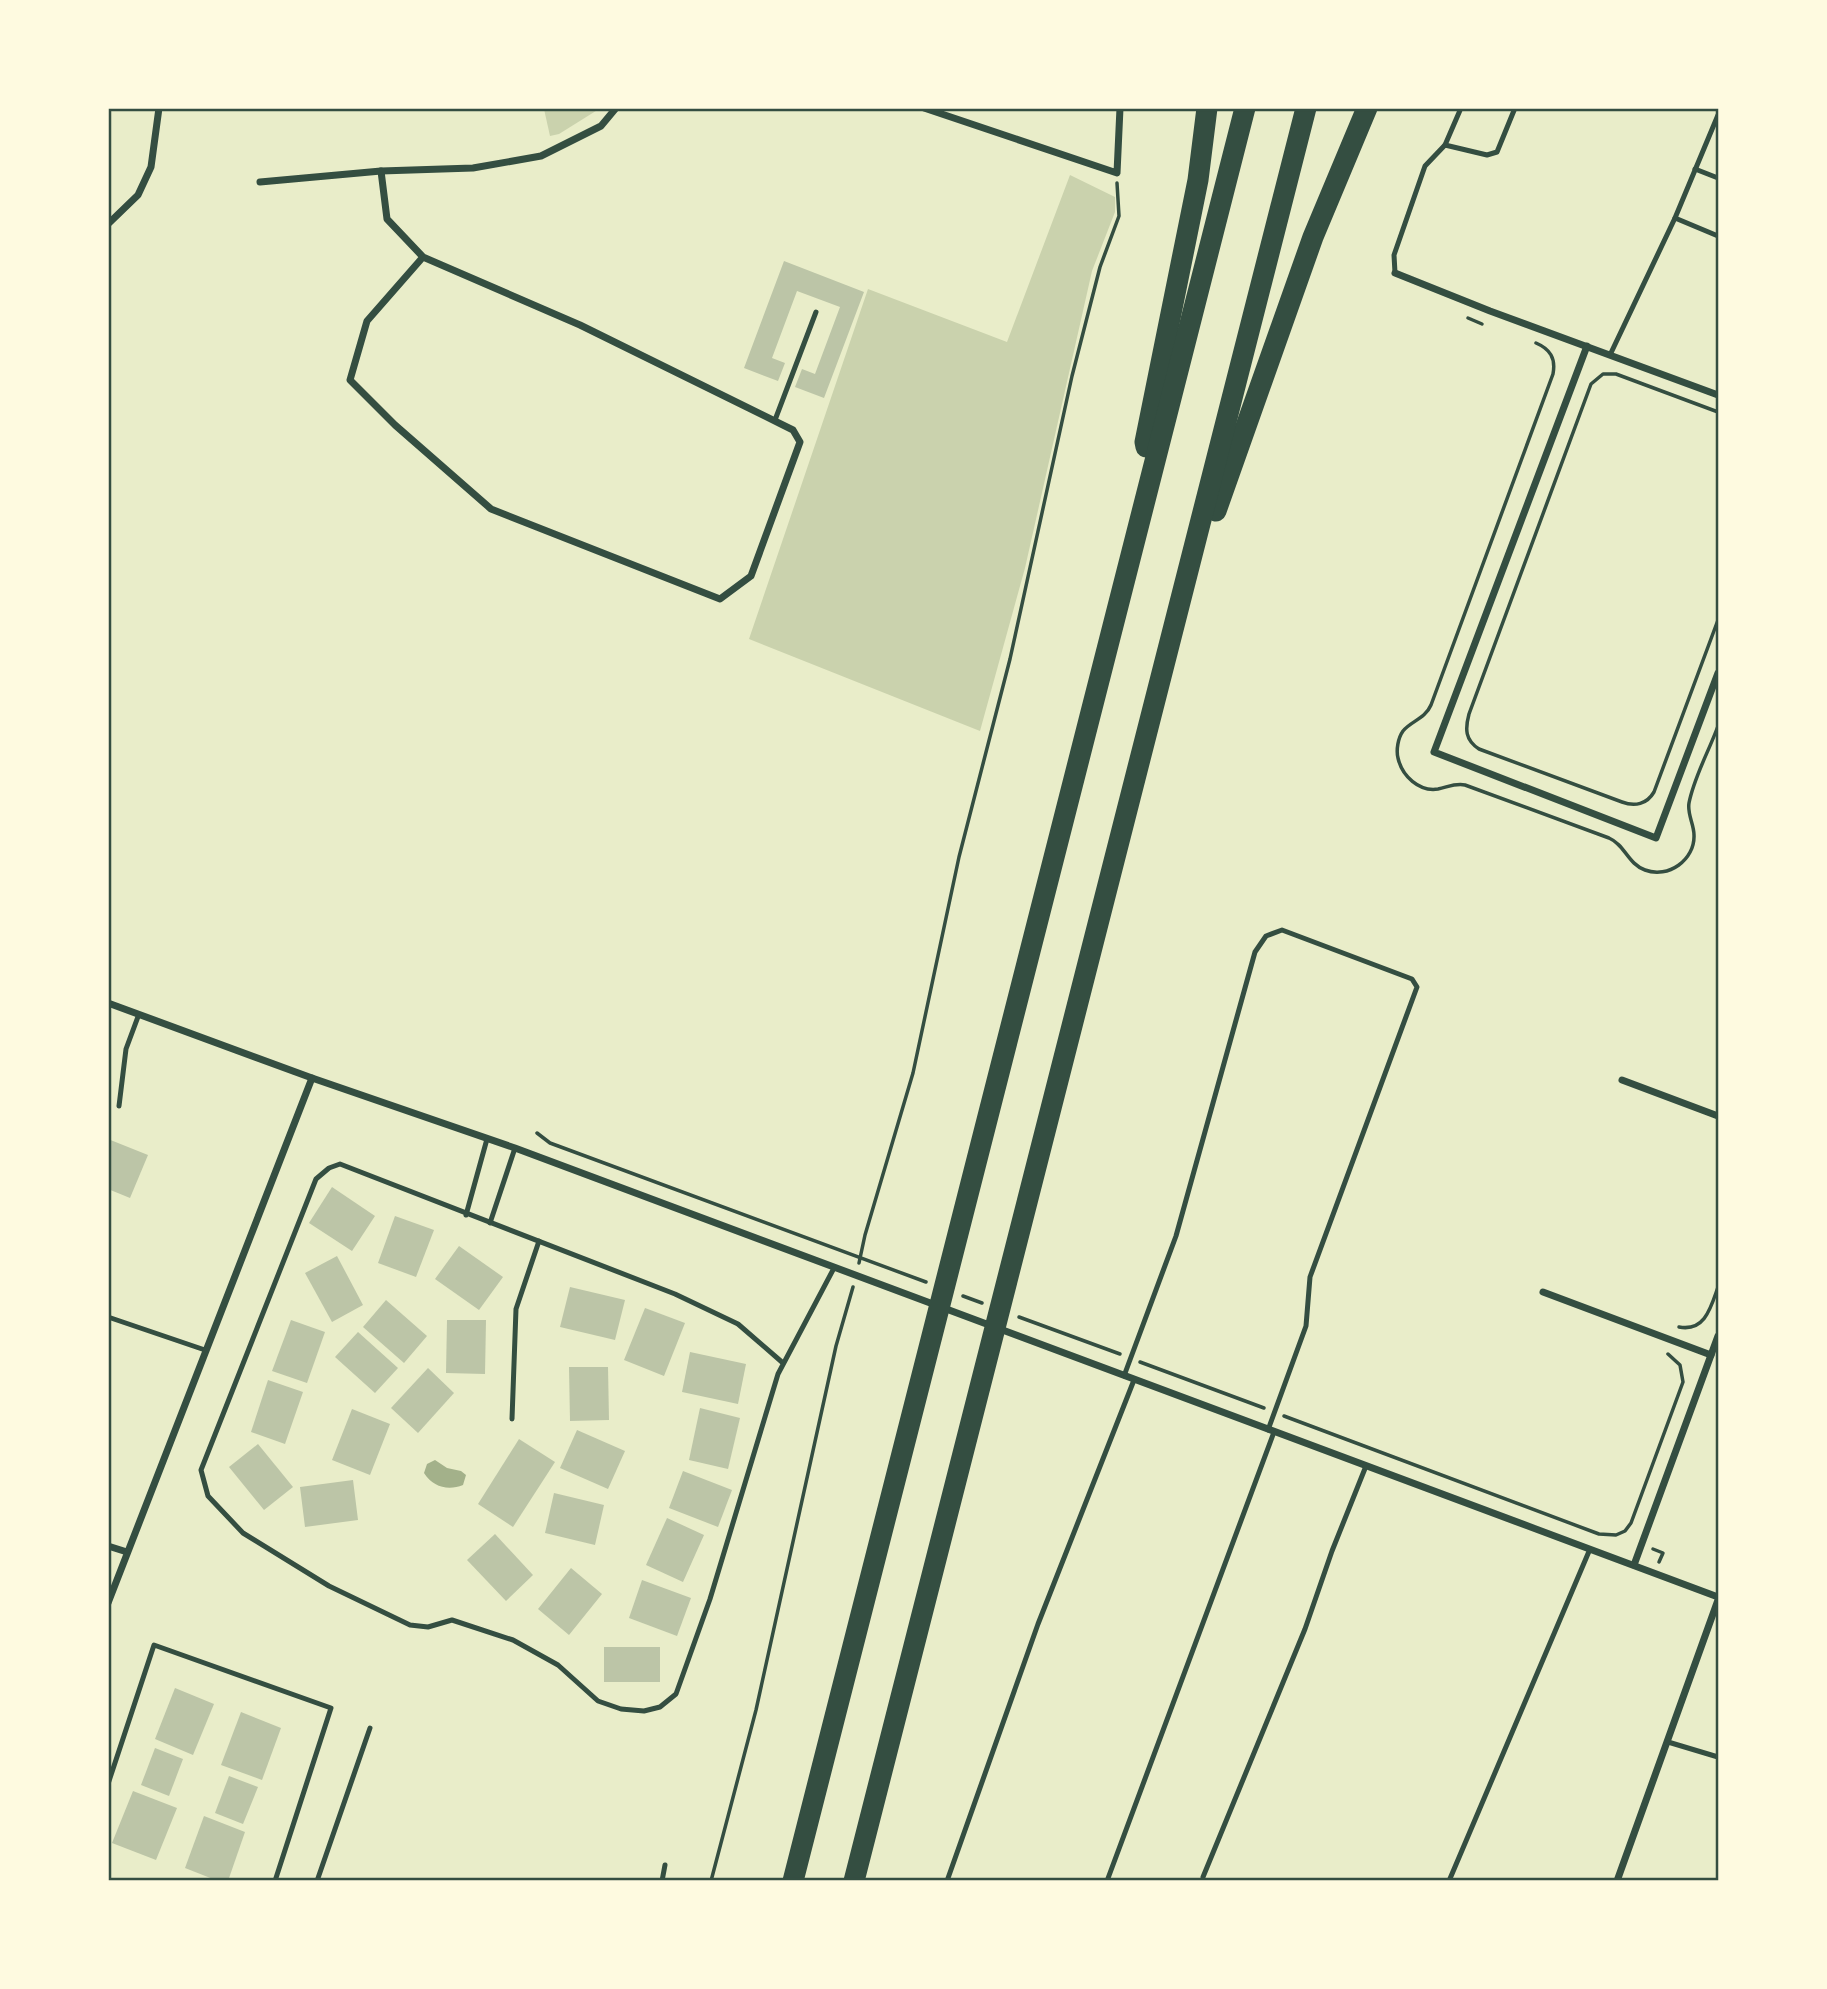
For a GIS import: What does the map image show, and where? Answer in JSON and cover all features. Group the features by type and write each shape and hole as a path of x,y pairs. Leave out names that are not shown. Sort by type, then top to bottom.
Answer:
{"highway":[{"path":"1152,469 1145,442 1198,180 1207,108"},
{"path":"793,1881 1245,108"},
{"path":"854,1881 1306,108"},
{"path":"1185,587 1219,505 1313,237 1367,108"}],"street":[{"path":"108,224 138,195 151,167 159,108"},
{"path":"260,182 380,171 473,168 541,156 601,126 616,108"},
{"path":"924,108 1117,173 1120,108"},
{"path":"380,171 387,219 423,257 580,325 793,430 800,442 751,576 720,599 491,509 395,425 350,380 367,321 423,257"},
{"path":"1395,273 1718,395"},
{"path":"1587,346 1434,752 1656,838 1718,673"},
{"path":"108,1003 515,1148 1634,1565 1718,1599 1617,1881"},
{"path":"108,1603 312,1077"},
{"path":"1622,1080 1718,1116"},
{"path":"1543,1292 1711,1355"},
{"path":"1634,1565 1718,1336"},
{"path":"108,1546 127,1552"}],"lane":[{"path":"1395,273 1394,255 1424,166 1445,145 1461,108"},
{"path":"1445,145 1487,155 1497,152 1515,108"},
{"path":"1610,355 1675,218 1718,116"},
{"path":"1695,169 1718,178"},
{"path":"1675,218 1718,236"},
{"path":"775,420 816,312"},
{"path":"1107,1881 1271,1431 1274,1412 1306,1326 1310,1277 1417,987 1412,979 1282,930 1266,936 1255,952 1176,1236 1124,1376"},
{"path":"119,1106 126,1049 139,1014"},
{"path":"466,1215 487,1139"},
{"path":"490,1223 515,1148"},
{"path":"783,1363 737,1324 675,1294 340,1164 329,1168 316,1179 201,1470 208,1496 243,1533 329,1586 410,1625 428,1627 452,1620 513,1640 558,1665 598,1701 621,1709 644,1711 660,1707 676,1693 710,1599 783,1363 814,1310 834,1268"},
{"path":"512,1419 516,1309 540,1241"},
{"path":"108,1317 205,1350"},
{"path":"947,1881 1038,1624 1134,1380"},
{"path":"1203,1877 1306,1629 1332,1551 1366,1466"},
{"path":"1449,1881 1590,1549"},
{"path":"108,1784 154,1646 331,1707 275,1881"},
{"path":"317,1881 370,1728"},
{"path":"1668,1742 1718,1757"},
{"path":"662,1881 665,1865"}],"path":[{"path":"711,1881 756,1710 835,1346 913,1073 959,857 1010,659 1072,376 1100,267 1119,216 1117,173"},
{"path":"1468,318 1491,327"},
{"path":"1526,340 1543,346 1551,353 1555,362 1553,374 1431,705 1426,714 1400,736 1397,754 1401,768 1410,780 1424,788 1438,789 1456,783 1465,785 1609,838 1622,846 1639,867 1660,872 1682,863 1693,845 1689,804 1718,726"},
{"path":"1718,412 1616,374 1604,374 1591,384 1469,714 1466,729 1469,741 1479,749 1609,798 1629,805 1641,804 1654,792 1718,620"},
{"path":"537,1133 550,1143 874,1263"},
{"path":"1679,1327 1691,1328 1704,1320 1718,1287"},
{"path":"1052,1329 1599,1534 1616,1535 1625,1531 1631,1523 1683,1382 1680,1365 1668,1354"}],"shaded area":[{"path":"544,108 599,109 559,134 550,136"},
{"path":"1070,175 1115,197 1115,212 1092,271 1025,568 980,731 749,639 868,289 1007,342"},
{"path":"435,1460 466,1475 463,1485 446,1488 432,1482 424,1473 427,1464"}],"building":[{"path":"784,261 864,292 824,398 795,387 802,369 815,374 840,307 797,291 772,358 785,363 778,381 744,368"},
{"path":"108,1139 148,1155 130,1198 108,1189"},
{"path":"332,1187 375,1216 352,1251 309,1223"},
{"path":"395,1216 434,1230 416,1277 378,1263"},
{"path":"459,1246 503,1277 479,1310 435,1279"},
{"path":"337,1256 363,1305 332,1322 305,1273"},
{"path":"570,1287 625,1300 615,1340 560,1327"},
{"path":"386,1300 427,1336 404,1363 363,1327"},
{"path":"645,1308 685,1323 664,1376 624,1360"},
{"path":"291,1320 325,1332 307,1383 272,1371"},
{"path":"447,1320 486,1320 485,1374 446,1373"},
{"path":"358,1332 398,1368 375,1393 335,1357"},
{"path":"690,1352 746,1364 738,1404 682,1392"},
{"path":"569,1367 608,1367 609,1420 570,1421"},
{"path":"428,1368 454,1393 418,1433 391,1408"},
{"path":"268,1380 303,1392 285,1444 251,1432"},
{"path":"700,1408 740,1418 728,1469 689,1460"},
{"path":"352,1409 390,1424 370,1475 332,1460"},
{"path":"577,1430 625,1451 608,1489 560,1468"},
{"path":"519,1439 555,1462 513,1527 478,1504"},
{"path":"258,1444 293,1487 264,1510 229,1467"},
{"path":"683,1471 732,1490 718,1527 669,1508"},
{"path":"353,1480 358,1520 305,1527 300,1487"},
{"path":"554,1493 604,1505 595,1545 545,1533"},
{"path":"667,1518 704,1535 683,1582 646,1565"},
{"path":"495,1534 533,1575 506,1601 467,1560"},
{"path":"571,1568 602,1594 569,1635 538,1609"},
{"path":"642,1580 691,1598 677,1636 629,1618"},
{"path":"604,1647 660,1647 660,1682 604,1682"},
{"path":"175,1688 214,1704 193,1755 155,1739"},
{"path":"241,1712 281,1728 262,1780 221,1765"},
{"path":"155,1748 183,1759 169,1796 141,1785"},
{"path":"229,1776 258,1787 243,1824 215,1813"},
{"path":"133,1791 177,1808 156,1860 112,1843"},
{"path":"204,1816 245,1832 228,1881 218,1881 185,1868"}]}
